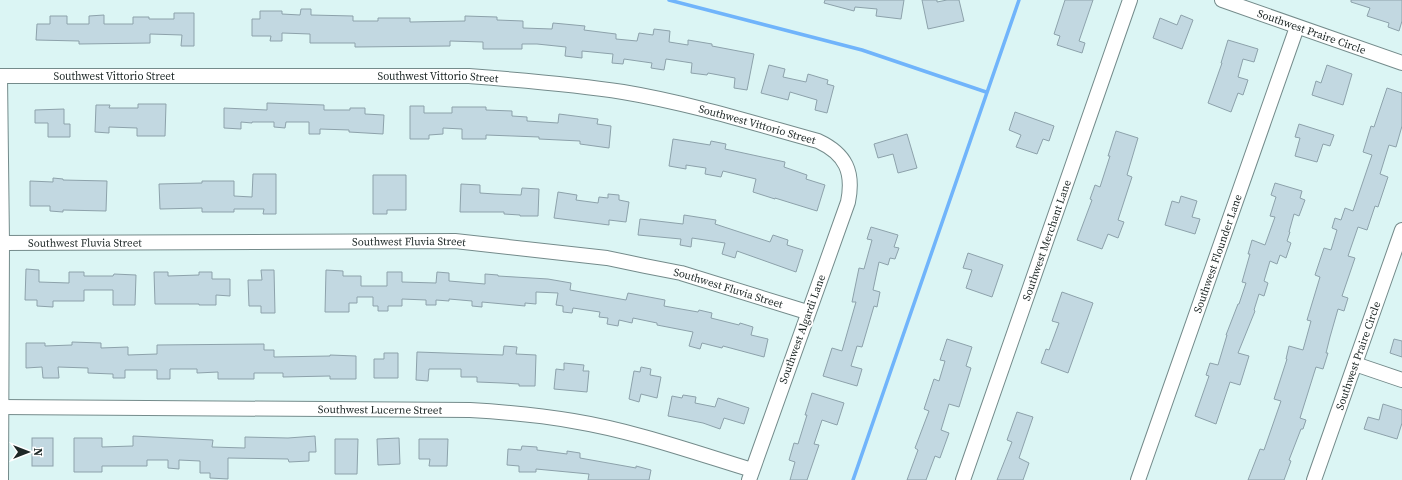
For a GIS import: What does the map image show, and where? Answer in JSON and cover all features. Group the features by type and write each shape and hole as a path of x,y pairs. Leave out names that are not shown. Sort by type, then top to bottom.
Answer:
{"street":[{"name":"Southwest Merchant Lane","path":"963,480 1130,0"},
{"name":"Southwest Praire Circle","path":"1222,0 1402,63"},
{"name":"Southwest Flounder Lane","path":"1138,480 1297,27"},
{"name":"Southwest Vittorio Street","path":"0,76 469,76 537,81 623,92 696,107 818,141 836,152 847,168 850,178"},
{"path":"0,76 2,243 1,480"},
{"name":"Southwest Algardi Lane","path":"750,475 807,312 848,202 851,188 850,178"},
{"name":"Southwest Praire Circle","path":"1314,480 1402,230"},
{"name":"Southwest Fluvia Street","path":"2,243 455,241 607,258 681,273 807,312"},
{"path":"1355,364 1402,380"},
{"name":"Southwest Lucerne Street","path":"1,407 470,410 507,412 574,421 648,438 750,475"}],"building":[{"path":"825,0 904,0 901,19 876,16 877,9 855,7 854,11 824,3"},
{"path":"922,0 937,0 937,2 959,0 964,21 928,29"},
{"path":"1065,0 1093,0 1079,41 1085,43 1082,53 1057,45 1060,36 1054,34"},
{"path":"1351,0 1402,0 1402,21 1399,31 1388,27 1389,23 1367,16 1370,8 1351,2"},
{"path":"301,9 311,9 311,15 353,16 353,21 378,21 378,18 410,18 410,22 465,21 465,16 497,17 497,20 523,21 523,28 552,29 553,23 585,26 584,30 616,34 616,39 637,41 639,33 653,35 654,29 670,31 669,42 688,45 688,40 754,54 747,90 734,88 735,78 708,73 707,75 691,73 692,63 666,59 664,70 651,68 652,63 624,59 623,64 612,63 613,54 582,51 582,58 565,56 566,47 522,44 522,49 483,49 483,42 450,41 450,46 355,47 355,43 310,43 310,34 282,33 282,41 270,41 271,36 252,36 252,19 260,19 260,11 282,11 282,14 300,15"},
{"path":"174,13 194,13 194,46 181,46 182,35 150,34 150,43 79,44 79,41 36,40 37,24 50,24 50,16 67,16 67,24 89,24 89,16 104,15 104,24 133,24 133,17 149,17 149,19 174,19"},
{"path":"1181,15 1193,20 1182,49 1153,38 1160,18 1177,25"},
{"path":"1228,40 1258,49 1254,62 1243,59 1238,77 1248,80 1243,95 1238,93 1231,112 1208,103 1222,63"},
{"path":"769,65 785,69 783,77 806,82 808,74 828,80 827,84 834,86 827,113 815,110 817,100 790,92 788,100 761,93"},
{"path":"1327,65 1352,74 1343,105 1312,95 1316,81 1321,83"},
{"path":"1387,88 1402,93 1402,126 1396,147 1389,145 1380,174 1388,177 1378,207 1375,206 1367,230 1358,227 1348,256 1355,258 1342,296 1348,298 1344,311 1338,309 1323,369 1316,367 1300,418 1306,420 1303,429 1301,429 1289,460 1291,461 1284,480 1248,480 1260,449 1264,450 1281,401 1274,399 1287,359 1289,346 1303,350 1311,321 1307,320 1320,277 1315,275 1324,248 1331,250 1337,230 1332,228 1335,218 1341,220 1345,208 1353,211 1372,155 1363,152 1371,126 1374,127"},
{"path":"267,103 324,105 324,110 350,110 350,108 365,108 365,114 384,115 383,134 349,132 349,130 320,129 320,134 309,134 309,122 286,122 285,128 274,127 274,122 241,122 241,129 224,128 224,108 267,110"},
{"path":"138,104 166,104 165,136 137,136 137,128 109,127 109,133 95,132 96,105 110,105 109,108 138,108"},
{"path":"410,106 424,106 424,113 452,113 452,107 486,107 486,110 512,111 512,116 527,117 527,121 558,123 559,114 598,119 597,124 611,126 609,148 580,144 580,141 539,139 539,137 486,135 486,139 462,139 462,129 443,128 443,134 429,135 429,139 410,139"},
{"path":"64,109 64,124 70,124 70,137 48,137 48,123 35,123 35,110"},
{"path":"1015,112 1054,126 1049,141 1043,139 1037,154 1016,147 1021,135 1009,130"},
{"path":"1299,124 1334,135 1330,146 1323,144 1317,162 1295,156 1300,138 1295,137"},
{"path":"1116,131 1138,138 1127,175 1132,177 1118,220 1124,222 1118,238 1108,234 1102,249 1077,240 1092,200 1090,199 1095,185 1100,187"},
{"path":"907,134 917,168 898,173 893,154 878,158 874,144"},
{"path":"673,139 710,145 711,141 726,144 725,149 785,162 784,167 807,175 806,179 825,185 817,211 753,192 756,179 723,171 721,177 705,174 706,168 686,165 686,169 669,166"},
{"path":"253,174 276,174 276,214 263,214 264,209 234,209 234,212 202,212 202,208 160,209 159,184 202,183 202,181 234,181 234,196 252,197"},
{"path":"373,175 406,175 406,210 387,210 387,214 373,214"},
{"path":"53,178 63,180 107,181 106,211 63,210 63,212 50,211 50,206 30,206 30,181 53,182"},
{"path":"1275,183 1302,191 1300,198 1305,200 1299,216 1294,214 1287,241 1291,243 1286,258 1280,255 1277,264 1270,261 1264,281 1268,283 1264,296 1259,294 1254,310 1255,311 1238,353 1249,356 1240,385 1230,382 1216,424 1195,416 1209,376 1206,375 1210,363 1218,365 1226,335 1246,283 1242,282 1250,254 1248,254 1252,240 1265,245 1275,217 1270,216 1276,197 1271,195"},
{"path":"461,184 480,185 480,193 495,194 521,195 522,188 539,189 538,216 520,216 504,214 504,212 460,212"},
{"path":"558,192 577,195 576,200 598,203 599,197 608,198 608,194 619,195 619,200 629,202 626,222 609,220 609,225 554,218"},
{"path":"1181,196 1197,201 1192,217 1200,219 1195,234 1165,225 1172,201 1179,203"},
{"path":"684,215 716,220 715,224 770,242 773,235 788,240 787,245 803,250 796,272 737,251 735,258 722,254 725,243 692,238 691,247 680,245 681,239 638,235 640,219 683,224"},
{"path":"871,227 898,235 894,247 899,248 895,259 890,258 888,265 879,262 873,290 880,292 877,307 874,306 862,347 857,346 851,366 862,369 857,386 823,376 832,348 842,351 856,302 852,302 859,268 864,269 872,240 867,239"},
{"path":"968,253 1003,265 992,297 966,288 972,270 963,268"},
{"path":"26,269 39,270 39,282 69,283 69,272 84,272 84,276 113,276 114,274 136,275 135,305 113,305 113,290 84,290 84,301 53,301 53,307 37,306 37,300 25,300"},
{"path":"261,270 274,270 275,313 261,313 261,306 249,306 248,280 262,280"},
{"path":"326,270 343,271 343,276 361,276 361,286 387,286 387,272 402,272 402,282 436,283 437,272 449,273 449,281 485,284 485,274 548,279 571,283 570,290 626,300 628,293 665,300 664,306 712,313 711,318 753,327 751,335 768,339 764,357 723,346 722,348 702,343 700,349 689,346 693,332 657,325 657,323 633,318 632,323 619,320 618,326 607,324 608,318 599,317 600,312 573,308 572,313 563,312 563,306 556,305 558,293 536,292 536,304 525,303 525,306 482,302 482,307 472,306 472,301 449,299 449,301 436,300 436,305 426,305 426,300 402,299 402,306 388,306 388,311 378,311 378,306 373,306 373,297 357,297 357,303 349,303 349,312 325,312"},
{"path":"154,272 168,272 168,276 199,275 199,272 212,272 212,279 230,279 230,296 216,295 216,305 155,304"},
{"path":"1062,292 1093,303 1068,373 1041,363 1046,349 1049,350 1059,323 1052,321"},
{"path":"947,339 972,347 966,366 971,368 959,407 949,404 941,430 949,433 940,458 935,456 926,480 907,480 918,450 915,448 929,411 924,409 934,379 939,381 945,361 940,360"},
{"path":"1394,339 1402,341 1402,357 1390,353"},
{"path":"72,342 101,343 101,348 128,347 128,355 157,354 157,345 264,344 264,350 274,350 274,357 330,355 356,356 356,379 330,379 330,376 283,377 283,373 254,373 254,379 218,379 218,372 197,373 197,369 170,369 170,379 157,379 157,370 125,370 125,378 113,378 113,374 88,373 88,368 58,367 59,378 43,378 42,367 26,368 26,343 45,343 45,346 72,345"},
{"path":"504,346 517,347 516,354 536,355 535,386 477,382 477,377 461,377 461,369 429,369 428,381 416,380 417,352 503,355"},
{"path":"384,353 398,353 398,378 374,378 374,359 384,359"},
{"path":"564,363 584,365 583,371 589,371 587,392 554,389 556,369 564,370"},
{"path":"641,367 651,369 650,375 661,377 657,398 641,394 639,402 629,399 634,371 640,372"},
{"path":"812,393 844,403 837,425 822,420 814,444 819,445 807,480 790,480 795,462 789,460 794,443 798,444"},
{"path":"683,395 696,397 695,403 715,407 718,398 749,408 744,424 724,418 720,429 703,423 668,416 672,396 682,398"},
{"path":"1383,404 1402,410 1402,423 1397,439 1364,429 1368,417 1379,420"},
{"path":"1017,412 1033,417 1019,458 1029,463 1023,480 997,480 1012,442 1007,440"},
{"path":"133,436 213,440 212,447 245,448 245,437 288,438 315,436 316,452 309,452 309,461 289,462 288,459 228,458 228,479 210,478 210,473 200,473 200,461 179,460 179,469 168,468 168,460 147,460 147,466 102,466 102,472 74,472 74,438 102,438 102,447 133,446"},
{"path":"32,438 53,438 53,466 32,466"},
{"path":"399,438 400,464 378,465 377,439"},
{"path":"335,439 358,439 357,474 335,474"},
{"path":"419,439 448,439 447,466 429,466 430,459 419,459"},
{"path":"522,446 537,447 537,450 567,454 567,451 580,453 580,458 636,468 636,466 651,470 649,480 588,480 589,474 536,469 536,472 519,472 519,466 507,465 508,449 521,450"}],"waterway":[{"path":"669,0 862,50 986,92"},
{"path":"853,480 1019,0"}]}
